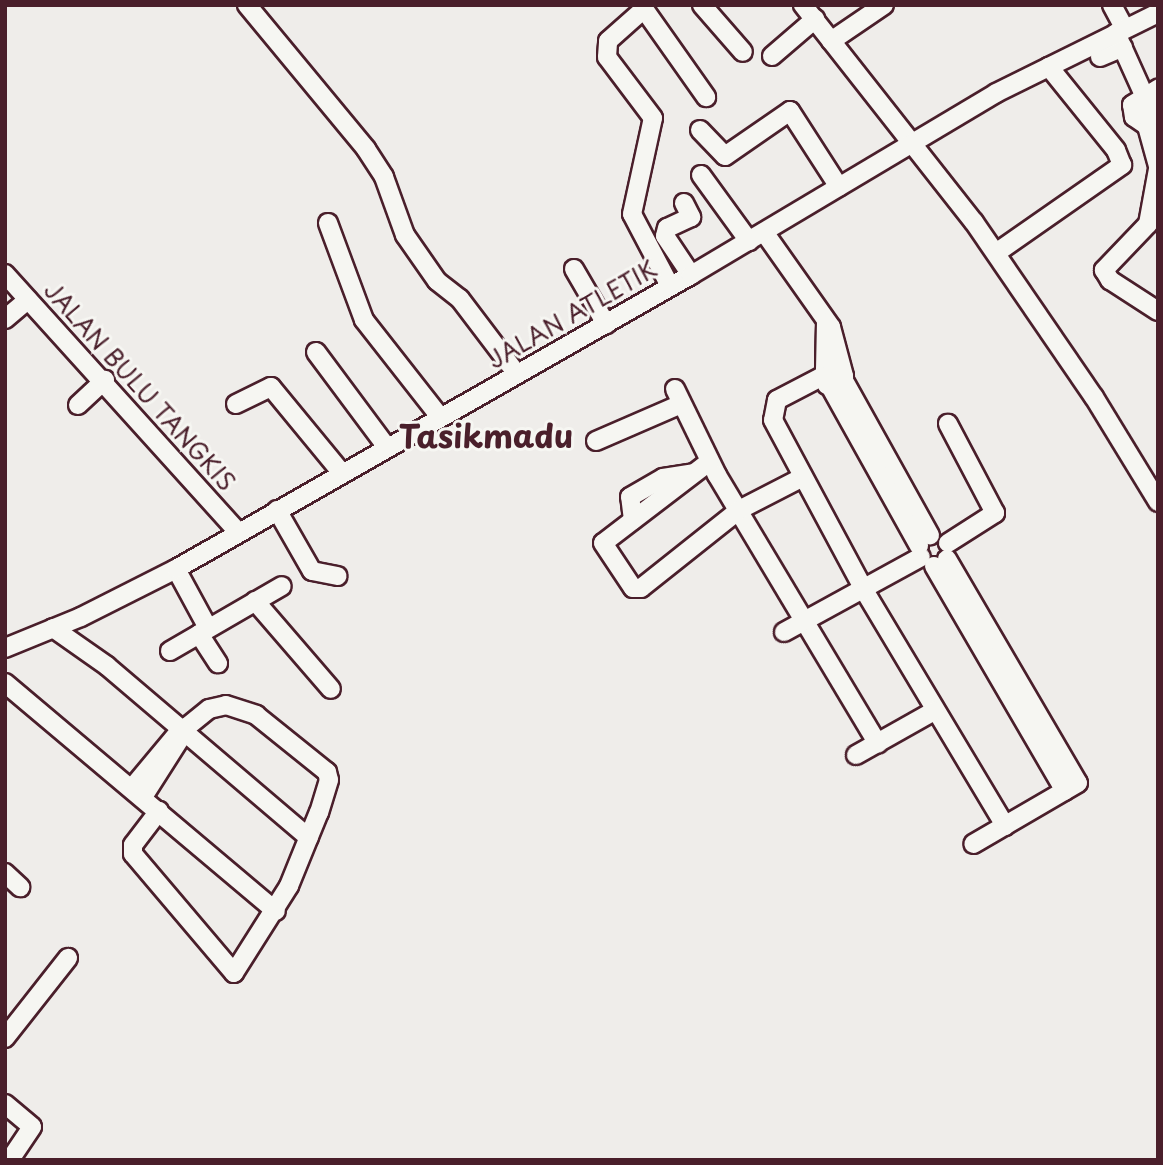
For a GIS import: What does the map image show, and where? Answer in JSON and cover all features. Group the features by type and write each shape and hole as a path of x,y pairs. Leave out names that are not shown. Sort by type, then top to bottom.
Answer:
{"street":[{"path":"247,5 366,149 384,177 405,234 437,281 460,299 517,374"},
{"path":"702,5 743,52"},
{"path":"831,41 884,5"},
{"path":"1112,5 1150,111 1147,126 1158,167 1153,225 1104,270 1110,280 1158,311"},
{"path":"670,286 632,214 653,118 605,50 608,41 647,7 706,97"},
{"path":"772,56 809,12 996,253 1094,397 1158,502"},
{"name":"JALAN ATLETIK","path":"5,648 176,569 386,446 607,324 912,143 1049,66 1121,36 1158,13"},
{"path":"1100,57 1121,36"},
{"path":"996,253 1122,165 1116,150 1049,66"},
{"path":"1113,111 1145,96"},
{"path":"701,130 724,156 790,111 839,187"},
{"path":"701,175 826,318 837,346 832,376 1071,786 973,844"},
{"path":"684,203 691,217 667,228 665,236 691,275"},
{"path":"328,223 364,320 440,417"},
{"path":"573,269 607,324"},
{"name":"JALAN BULU TANGKIS","path":"5,274 105,380 238,532"},
{"path":"5,319 27,300"},
{"path":"316,352 386,446"},
{"path":"832,376 777,400 772,407 801,478 934,711 1005,826"},
{"path":"78,405 105,380"},
{"path":"236,404 271,387 342,472"},
{"path":"596,441 678,396 702,467 740,510 878,744"},
{"path":"784,632 864,590 995,513 948,424"},
{"path":"702,467 663,478 630,497 632,520 603,544 638,589 740,510 801,478"},
{"path":"277,510 312,571 338,576"},
{"path":"176,569 218,663"},
{"path":"170,651 282,586"},
{"path":"255,601 331,689"},
{"path":"53,628 107,666 309,838"},
{"path":"5,683 276,911"},
{"path":"137,793 164,746 209,709 239,706 324,767 328,784 309,838 276,911 236,972 229,972 133,855 133,845 159,811"},
{"path":"856,755 934,711"},
{"path":"5,873 20,887"},
{"path":"5,1038 68,958"},
{"path":"5,1104 32,1127 10,1160"}],"district":[{"name":"Tasikmadu","path":"486,435"}]}
